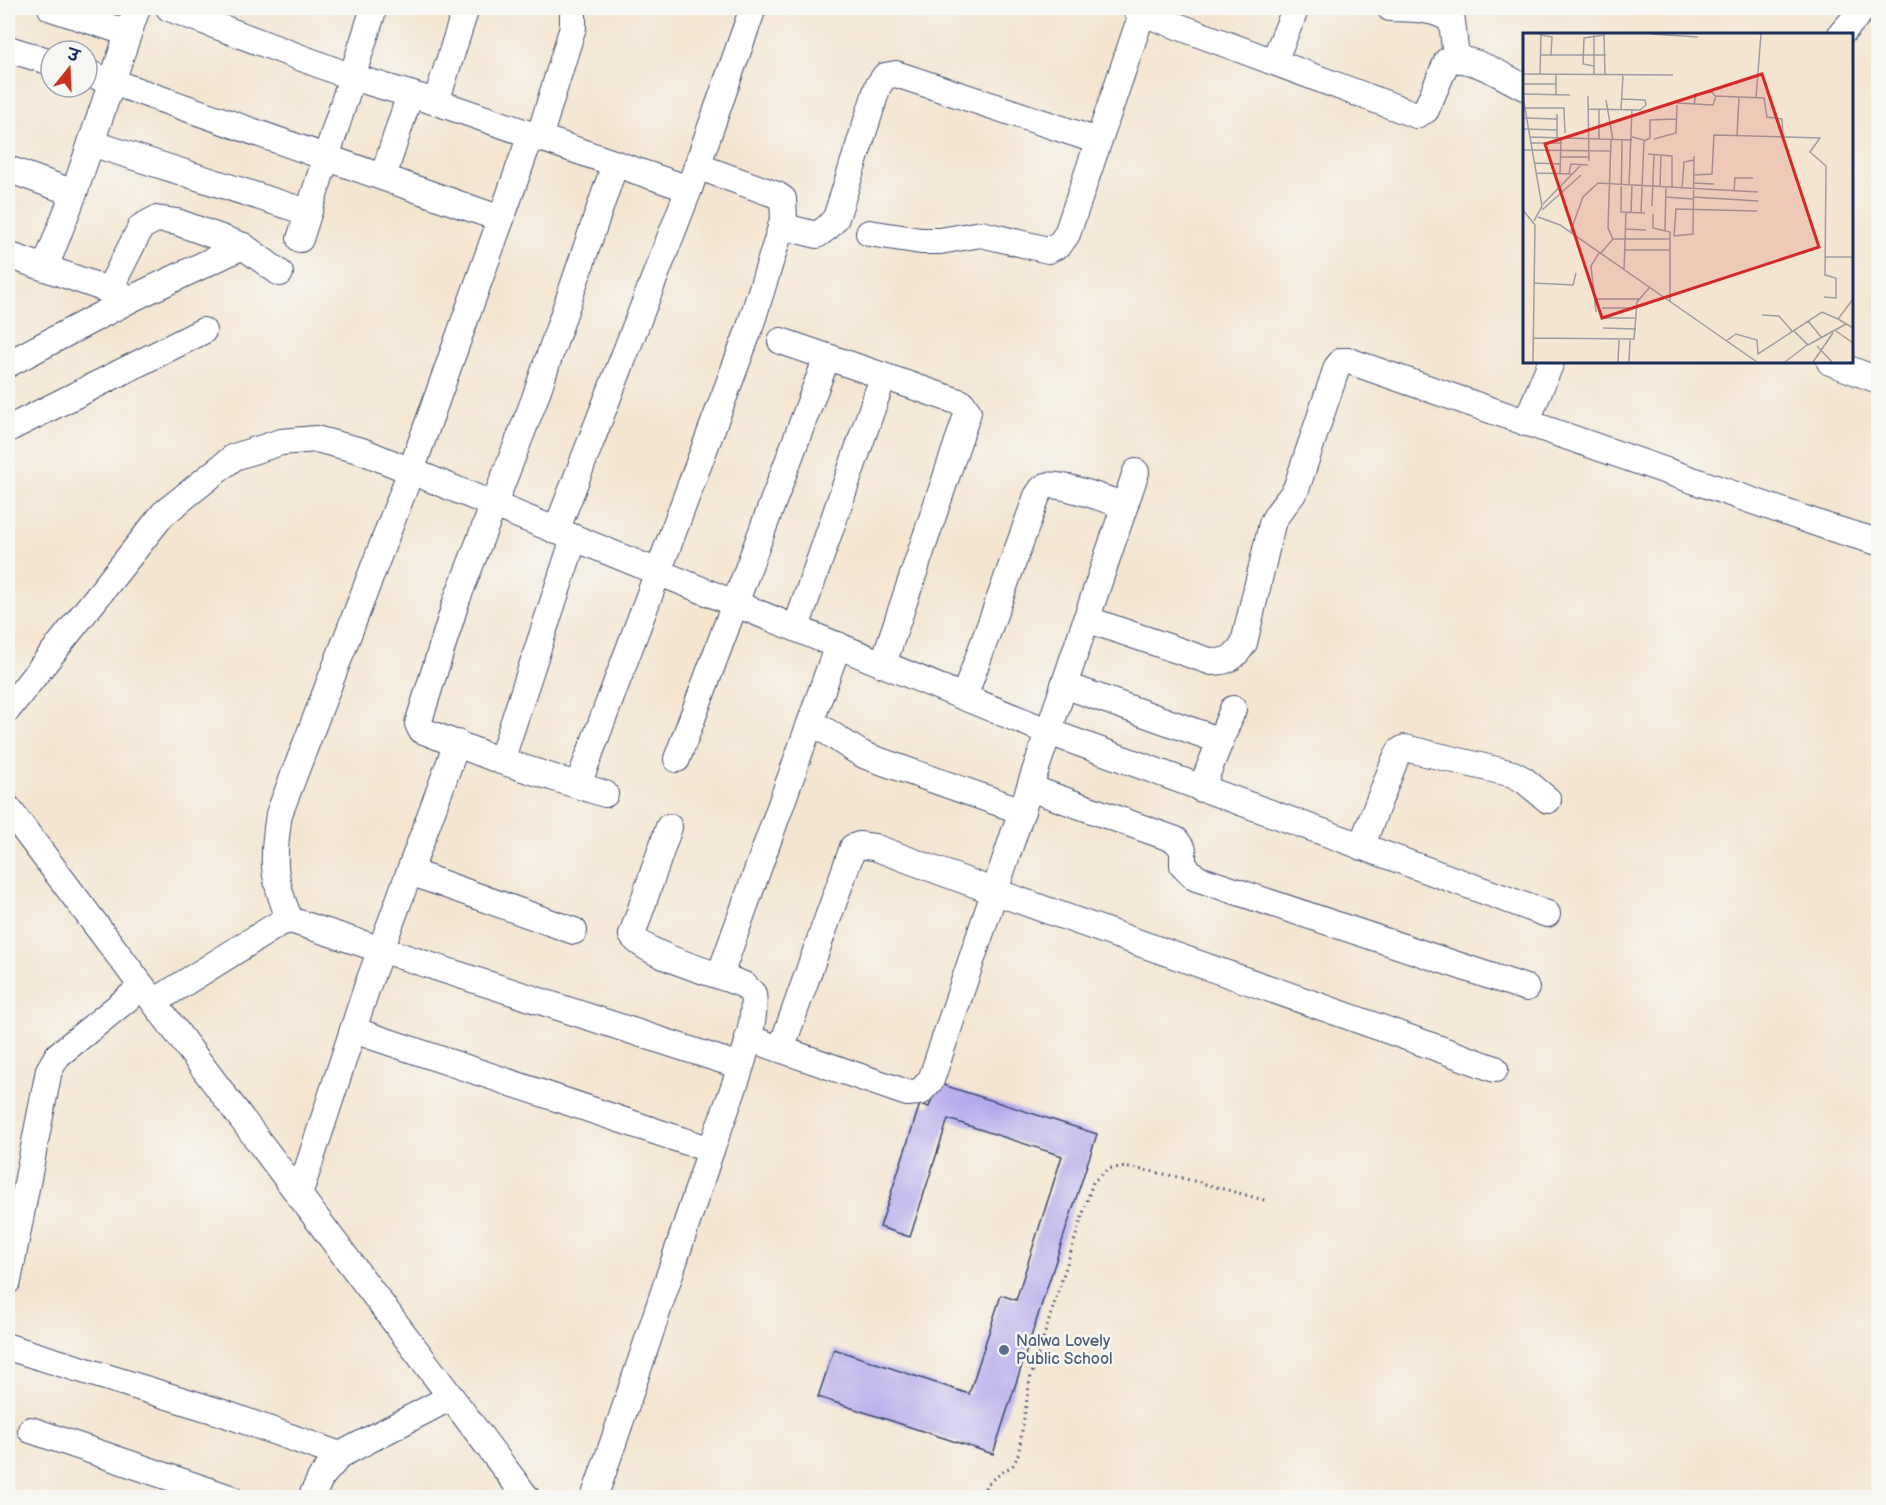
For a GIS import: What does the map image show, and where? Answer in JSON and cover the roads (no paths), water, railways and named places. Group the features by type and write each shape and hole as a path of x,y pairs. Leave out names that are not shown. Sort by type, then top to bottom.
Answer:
{"street":[{"path":"51,8 128,33"},
{"path":"45,268 74,193 137,8"},
{"path":"169,8 352,77 436,102 615,164 777,195 783,199 785,206 781,226 748,330 578,785"},
{"path":"300,239 374,8"},
{"path":"436,102 466,8"},
{"path":"290,920 276,887 273,854 279,814 411,471 501,219 535,136 573,27 573,8"},
{"path":"501,761 565,534 753,8"},
{"path":"1274,61 1296,8"},
{"path":"1390,8 1428,10 1443,14 1452,21 1456,58"},
{"path":"1842,33 1864,8"},
{"path":"869,233 921,241 940,241 981,234 1048,250 1060,244 1067,234 1137,19 1274,61 1416,115 1426,111 1443,68 1448,61 1456,58 1466,60 1523,87"},
{"path":"8,49 39,59"},
{"path":"781,226 817,235 836,218 878,86 885,76 896,74 1098,141"},
{"path":"99,77 501,219"},
{"path":"383,177 410,94"},
{"path":"91,142 307,212"},
{"path":"605,794 501,761 422,730 419,717 458,599 534,401 615,164"},
{"path":"8,169 74,193"},
{"path":"109,290 141,227 148,221 156,219 177,222 243,246 280,273"},
{"path":"8,364 133,298 243,246"},
{"path":"8,255 133,298"},
{"path":"8,429 203,331"},
{"path":"781,341 962,403 968,412 882,664"},
{"path":"677,759 827,357"},
{"path":"1086,619 1212,662 1226,662 1236,656 1244,643 1272,524 1279,509 1288,502 1296,489 1337,367 1342,361 1349,361 1828,527 1878,542"},
{"path":"1526,423 1551,363"},
{"path":"1833,363 1878,380"},
{"path":"796,628 883,377"},
{"path":"8,709 163,514 234,457 281,442 316,439 363,451 1049,732 1547,914"},
{"path":"748,1038 907,1094 920,1092 931,1080 1136,472"},
{"path":"964,698 1037,496 1042,488 1049,485 1065,488 1125,505"},
{"path":"720,975 838,645"},
{"path":"1064,685 1221,741"},
{"path":"1201,789 1233,709"},
{"path":"811,723 832,732 848,748 866,756 1176,840 1183,850 1183,866 1196,878 1526,988"},
{"path":"299,1195 381,948 457,743"},
{"path":"1361,847 1395,760 1400,751 1405,748 1513,774 1548,800"},
{"path":"8,808 527,1497"},
{"path":"594,1497 657,1320 740,1066 754,1007 753,994 744,985 652,951 636,941 632,935 669,827"},
{"path":"781,1049 853,847 859,845 874,847 995,893 1285,992 1495,1069"},
{"path":"410,872 574,930"},
{"path":"8,1281 49,1070 58,1055 148,995 280,922 290,920 381,948 740,1066"},
{"path":"353,1030 711,1150"},
{"path":"8,1347 223,1413 340,1455"},
{"path":"311,1497 321,1477 340,1455 451,1397"},
{"path":"31,1430 230,1497"}],"place":[{"name":"Nalwa Lovely Public School","path":"1004,1350"}]}
